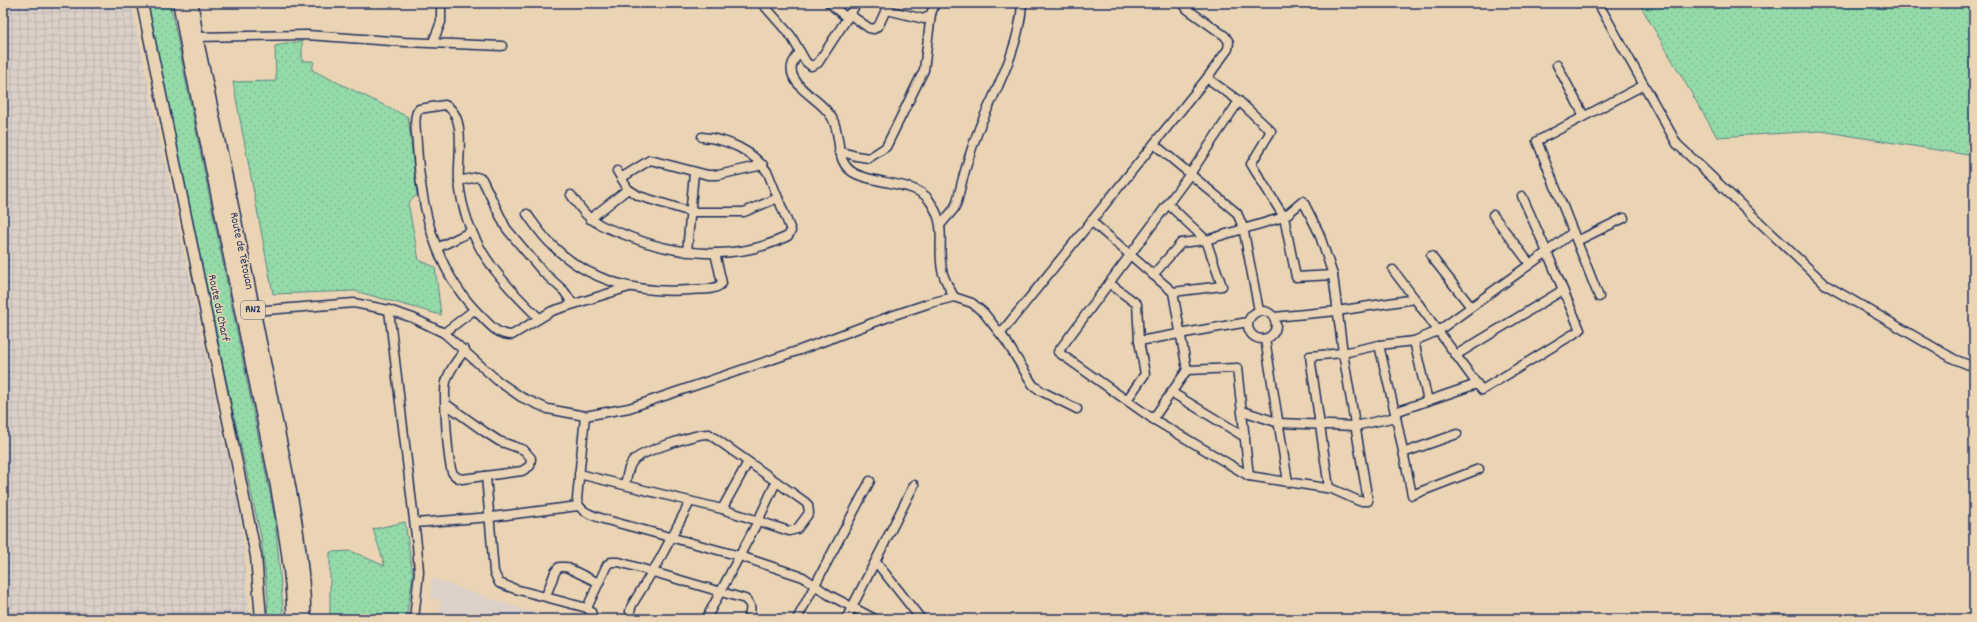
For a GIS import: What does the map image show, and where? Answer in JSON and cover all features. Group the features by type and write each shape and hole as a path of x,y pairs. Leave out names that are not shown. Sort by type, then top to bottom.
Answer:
{"highway":[{"name":"Route de Tétouan","path":"180,3 287,537 294,619"},
{"name":"Route de Tétouan","path":"191,3 196,37 254,311 298,538 304,594 304,619"}],"street":[{"name":"Route du Charf","path":"142,3 225,412 246,504 256,556 261,619"},
{"path":"433,42 441,22 441,3"},
{"path":"762,3 790,36 808,65 815,65 857,3"},
{"path":"829,3 848,16 869,28 874,29 879,25 888,6 924,19 931,14"},
{"path":"839,151 866,158 878,154 886,147 924,70 931,14 935,3"},
{"path":"941,224 954,209 957,202 970,152 1006,68 1018,29 1022,3"},
{"path":"1001,333 1207,78 1228,49 1229,42 1225,36 1187,9 1183,3"},
{"path":"1598,3 1677,144 1826,285 1954,359 1974,367"},
{"path":"196,37 307,35 405,42 502,46"},
{"path":"800,52 792,62 793,76 804,90 830,114 835,125 839,151 843,162 855,174 882,183 906,187 924,195 930,201 941,224 942,269 944,277 954,297"},
{"path":"1557,65 1584,116"},
{"path":"1207,78 1239,101 1271,131 1251,164 1284,217 1296,277 1333,275"},
{"path":"1599,297 1537,141 1644,85"},
{"path":"1153,275 1181,244 1206,240 1243,227 1284,217 1303,201 1319,233 1333,275 1343,353 1368,500 1359,501 1329,488 1249,476 1153,419 1058,352 1190,174 1239,101"},
{"path":"539,318 493,270 482,253 472,231 463,203 459,181 460,130 457,115 445,105 420,109 416,114 416,120 422,193 429,228 447,270 474,310 492,328 506,335 512,336 552,311 629,287"},
{"path":"571,195 590,219 644,242 687,252 715,253 756,248 788,236 791,231 768,173 763,165 727,141 702,137"},
{"path":"1154,144 1237,213 1243,227 1259,311"},
{"path":"763,165 718,174 694,172 650,160 619,174 628,189 639,196 691,212 744,212 778,198"},
{"path":"687,252 694,172"},
{"path":"459,181 477,177 482,179 506,228 542,270 564,291 573,304"},
{"path":"590,219 628,189"},
{"path":"1393,270 1482,390 1580,330 1522,196"},
{"path":"1168,204 1206,240 1222,286 1173,292"},
{"path":"527,214 541,234 561,254 604,280 629,287 684,291 716,287 722,283 722,278 715,253"},
{"path":"1493,215 1530,264"},
{"path":"1577,241 1624,218"},
{"path":"1091,221 1173,292 1186,370 1153,419"},
{"path":"437,248 472,231"},
{"path":"1329,488 1310,356 1343,353 1379,345 1414,341 1438,331 1573,232"},
{"path":"1431,256 1471,307"},
{"path":"1109,283 1137,304 1139,341 1145,374 1127,400"},
{"path":"1456,355 1563,290"},
{"path":"254,311 354,303 389,310 413,318 444,333 465,350 498,381 521,397 548,408 585,416 629,408 800,350 891,316 954,297 972,303 984,313 1001,333 1033,385 1041,391 1077,409"},
{"path":"1274,318 1337,311 1414,299"},
{"path":"389,310 415,523 419,572 414,619"},
{"path":"444,333 474,310"},
{"path":"1259,311 1265,311 1274,318 1276,324 1275,330 1271,336 1265,339 1252,335 1248,329 1248,322 1254,313 1259,311"},
{"path":"1139,341 1248,322"},
{"path":"1265,339 1288,482"},
{"path":"1414,341 1428,401"},
{"path":"1379,345 1412,495 1479,469"},
{"path":"446,404 499,441 524,450 531,458 530,466 527,469 462,479 458,478 452,472 446,404 446,383 465,350"},
{"path":"1186,370 1237,368 1243,411 1249,476"},
{"path":"1243,411 1279,423 1355,426 1395,414 1477,384"},
{"path":"1171,392 1245,437"},
{"path":"585,416 577,499 578,506 583,511 603,519 740,556 802,577 814,586 875,619"},
{"path":"579,474 722,509 793,531 801,524 809,513 808,505 805,502 718,439 704,434 658,449 635,459 628,472 625,485"},
{"path":"1403,453 1457,434"},
{"path":"722,509 748,462"},
{"path":"486,476 496,579 504,586 546,596 586,608 591,612 594,619"},
{"path":"797,619 870,481"},
{"path":"706,619 758,521 776,482"},
{"path":"846,619 914,485"},
{"path":"631,619 630,611 632,606 690,502"},
{"path":"415,523 490,517 578,506"},
{"path":"586,608 607,565 614,562 629,564 745,599 751,609 747,619"},
{"path":"876,562 921,619"},
{"path":"546,596 555,572 559,567 566,567 599,583"}],"shaded area":[{"path":"3,3 131,3 241,519 250,619 3,619"},
{"path":"431,578 551,619 439,619 441,600 431,598"}],"green space":[{"path":"147,3 170,3 275,519 284,619 267,619 268,598 261,537 226,380"},
{"path":"1639,3 1974,3 1974,156 1821,131 1717,137"},
{"path":"302,41 302,61 314,61 312,70 408,117 417,195 408,203 419,260 435,267 441,315 355,291 273,294 233,82 276,81 275,46"},
{"path":"405,522 413,575 406,619 330,619 330,552 351,551 385,566 373,529"}]}
